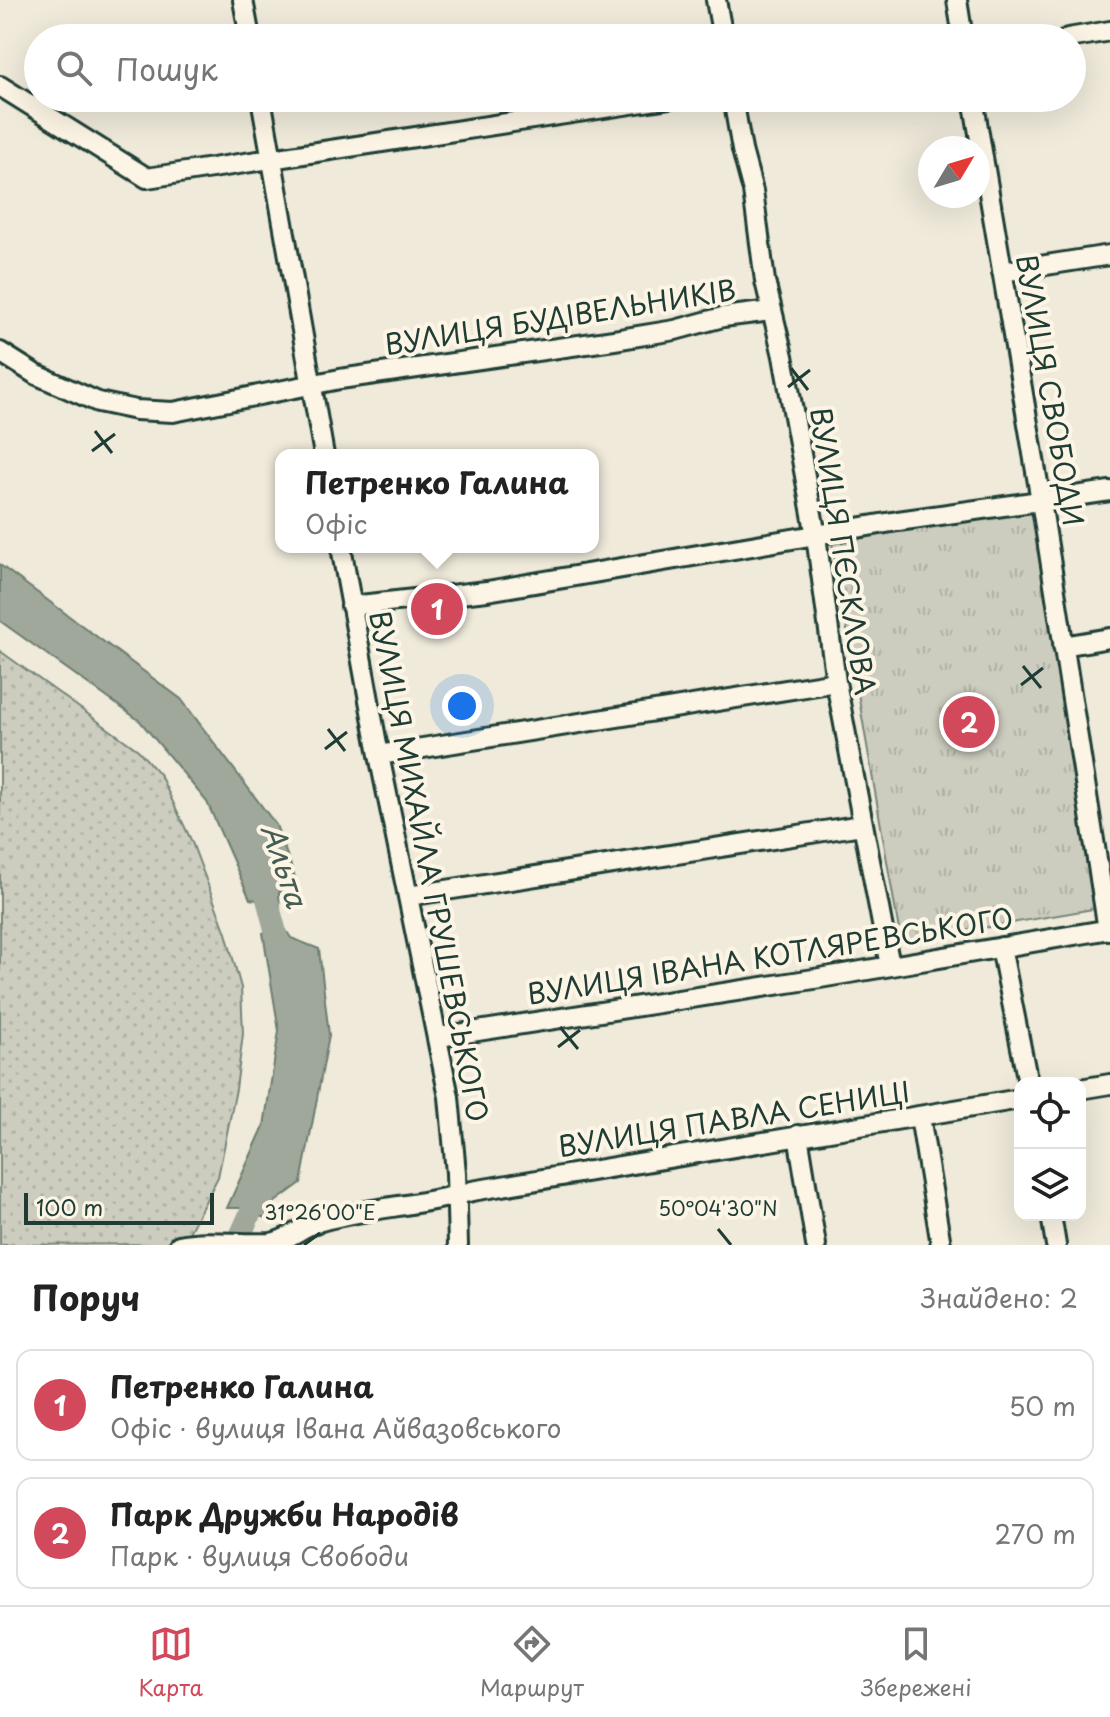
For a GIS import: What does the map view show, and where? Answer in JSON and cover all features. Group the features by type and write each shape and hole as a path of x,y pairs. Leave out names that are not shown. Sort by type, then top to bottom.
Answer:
{"street":[{"path":"243,0 247,24"},
{"path":"716,0 720,24"},
{"path":"957,0 961,24"},
{"path":"1086,35 1110,31"},
{"path":"0,86 24,101"},
{"path":"42,112 147,178 579,112"},
{"path":"264,112 323,449"},
{"name":"ВУЛИЦЯ ПЄСКЛОВА","path":"735,112 753,191 771,311 783,356 816,536 836,682 890,966"},
{"name":"ВУЛИЦЯ СВОБОДИ","path":"975,112 1109,930"},
{"path":"1002,272 1110,255"},
{"name":"ВУЛИЦЯ БУДІВЕЛЬНИКІВ","path":"0,352 35,374 80,395 108,405 150,412 201,409 311,384 660,333 733,315 771,311"},
{"path":"351,606 487,591 898,521 1110,491"},
{"name":"ВУЛИЦЯ МИХАЙЛА ГРУШЕВСЬКОГО","path":"342,553 379,755 439,1037 449,1097 458,1245"},
{"path":"1063,646 1110,638"},
{"path":"379,755 836,682"},
{"path":"408,896 862,825"},
{"name":"ВУЛИЦЯ ІВАНА КОТЛЯРЕВСЬКОГО","path":"439,1037 1109,930"},
{"path":"1001,947 1027,1077"},
{"path":"1086,1088 1110,1084"},
{"name":"ВУЛИЦЯ ПАВЛА СЕНИЦІ","path":"179,1245 202,1242 270,1243 297,1239 323,1220 798,1135 1014,1100"},
{"path":"920,1116 941,1245"},
{"path":"798,1135 816,1245"},
{"path":"1052,1221 1056,1245"}],"green space":[{"path":"1038,505 1105,907 901,942 831,537"},
{"path":"0,651 138,750 160,775 191,840 226,933 241,988 243,1034 236,1089 218,1177 183,1244 0,1245"}],"water":[{"path":"0,565 181,699 276,825 295,877 279,893 280,910 265,915 257,900 250,899 207,802 140,721 0,621"},
{"path":"284,927 291,938 319,949 329,1035 301,1183 275,1202 272,1219 257,1216 257,1208 227,1208 264,1126 279,1031 263,933"}],"waterway":[{"name":"Альта","path":"263,884 283,959"},
{"name":"Альта","path":"236,1245 250,1214 258,1182"}],"place":[{"name":"Петренко Галина","path":"437,609"},
{"name":"Парк Дружби Народів","path":"969,722"}]}
